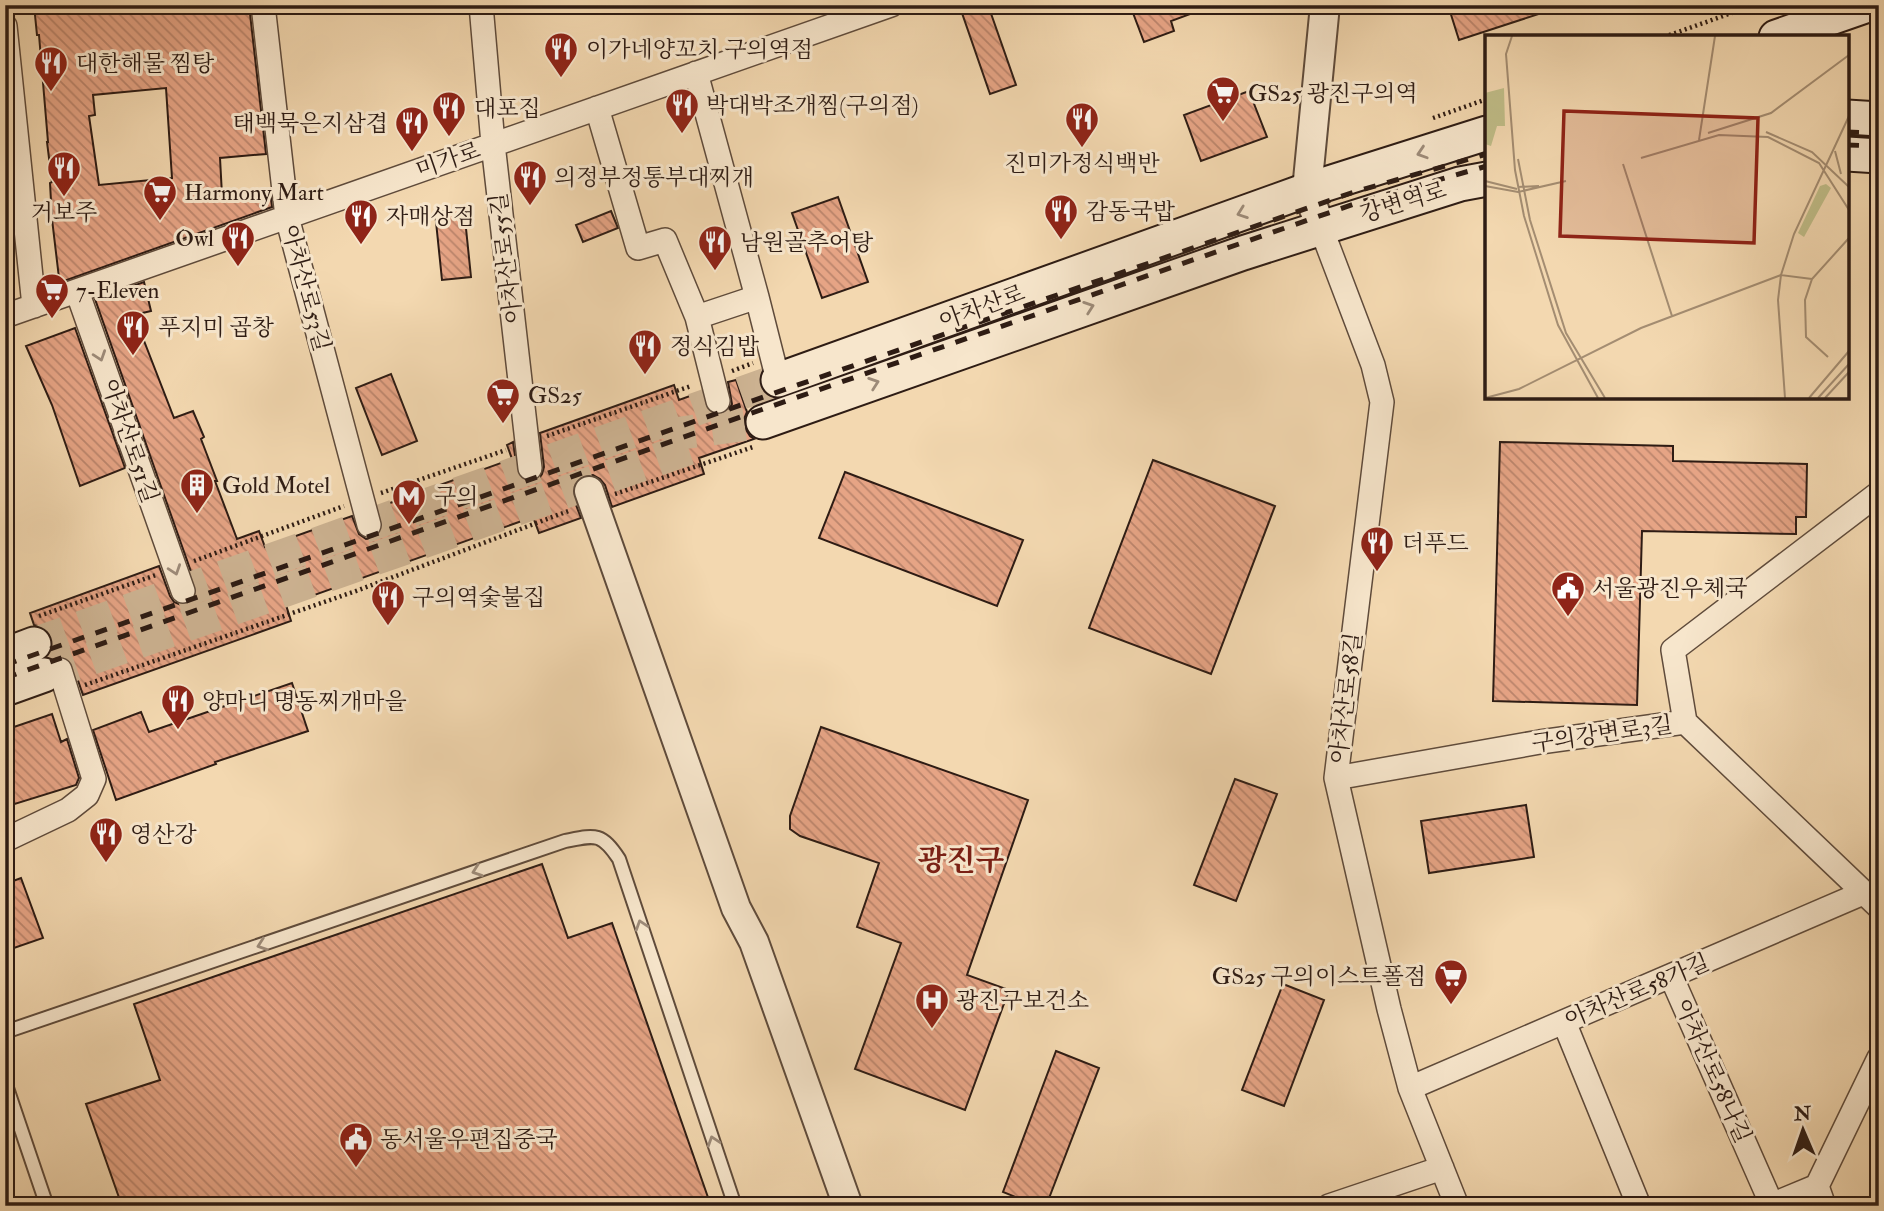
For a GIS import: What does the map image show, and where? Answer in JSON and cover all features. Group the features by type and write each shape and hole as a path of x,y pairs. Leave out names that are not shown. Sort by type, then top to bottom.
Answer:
{"main road":[{"path":"1782,35 1865,6"},
{"path":"1829,35 1865,6"},
{"path":"1849,117 1879,118"},
{"name":"아차산로","path":"775,368 814,367 1307,190 1485,134"},
{"path":"1849,154 1879,156"},
{"path":"1473,181 1485,168"},
{"name":"강변역로","path":"1321,228 1473,181"},
{"name":"아차산로","path":"764,433 828,399 1242,253 1321,228"},
{"path":"814,367 828,399"},
{"path":"5,689 57,679"}],"street":[{"name":"아차산로53길","path":"263,5 287,217 369,525"},
{"name":"아차산로55길","path":"481,5 493,144 530,468"},
{"name":"미가로","path":"5,316 891,5"},
{"path":"1321,228 1307,190 1325,5"},
{"path":"5,26 34,306"},
{"path":"696,73 775,368"},
{"path":"597,108 638,248 665,240 697,317 718,401"},
{"name":"아차산로58길","path":"1321,228 1373,365 1382,402 1336,778 1410,1088 1457,1206"},
{"name":"아차산로51길","path":"77,291 183,591"},
{"path":"697,317 757,297"},
{"path":"1685,722 1673,650 1879,493"},
{"path":"591,497 736,908 754,942 848,1206"},
{"path":"5,840 68,810 87,795 94,779 57,679"},
{"name":"구의강변로3길","path":"1336,778 1540,742 1685,722 1871,900"},
{"name":"아차산로58가길","path":"1410,1088 1671,976 1871,900"},
{"name":"아차산로58나길","path":"1671,976 1771,1205 1821,1196"},
{"path":"1564,1022 1639,1206"},
{"path":"1821,1196 1879,1058"},
{"path":"1329,1206 1442,1168"}],"lane":[{"path":"5,1032 565,841 596,837 609,844 619,859 735,1206"},
{"path":"5,1083 47,1206"}],"path":[{"path":"1670,35 1754,5"},
{"path":"1429,120 1485,100"},
{"path":"23,639 175,568 363,499 712,378 775,368"},
{"path":"57,679 356,591 591,497 640,485 764,433"}],"building":[{"path":"34,5 249,5 266,154 220,158 222,195 270,191 272,207 64,281 59,278","holes":["166,88 172,178 99,185 89,116 95,115 93,95"]},
{"path":"988,5 1016,85 990,94 962,13"},
{"path":"1130,5 1209,7 1171,21 1174,31 1144,42"},
{"path":"1448,5 1554,5 1554,9 1459,40"},
{"path":"1249,91 1267,137 1201,161 1184,115"},
{"path":"838,197 868,282 822,298 792,213"},
{"path":"464,209 471,277 442,280 435,212"},
{"path":"611,211 618,228 583,242 576,225"},
{"path":"144,282 151,311 134,315 174,418 193,411 237,539 259,531 265,547 352,516 359,534 366,539 373,538 383,528 379,507 512,459 507,445 513,442 518,476 525,481 538,480 544,467 540,433 674,385 679,400 701,392 708,410 721,415 728,411 732,404 728,382 736,380 747,412 744,419 745,428 754,439 699,458 704,474 612,507 605,485 600,479 593,475 583,476 576,481 573,489 573,497 581,518 539,533 533,517 286,605 291,621 83,695 70,660 62,656 49,656 53,646 52,637 46,629 34,625 30,613 159,566 174,602 188,604 194,600 197,593 95,299"},
{"path":"75,328 125,468 80,486 52,405 26,346"},
{"path":"391,374 417,441 382,455 356,388"},
{"name":"서울광진우체국","path":"1500,442 1673,446 1673,461 1807,464 1806,517 1796,517 1796,534 1642,531 1637,705 1493,701"},
{"path":"1153,460 1275,506 1211,674 1089,628"},
{"path":"845,472 1023,540 997,606 819,538"},
{"path":"292,683 308,731 215,762 216,764 116,800 93,730 141,712 149,732"},
{"path":"52,714 61,742 67,739 79,778 76,785 5,807 5,730"},
{"path":"821,727 1028,800 967,975 1009,990 965,1110 855,1069 901,943 857,927 879,863 800,836 790,829 790,816"},
{"path":"1235,779 1277,794 1236,901 1194,885"},
{"path":"1526,805 1534,857 1429,873 1421,821"},
{"name":"동서울우편집중국","path":"542,864 568,938 612,923 711,1206 122,1206 86,1104 160,1080 134,1004"},
{"path":"21,878 43,938 11,949 5,935 5,884"},
{"path":"1283,984 1324,1000 1284,1106 1242,1090"},
{"path":"1056,1051 1099,1068 1046,1206 1038,1206 1003,1192"}],"tunnel":[{"path":"34,644 778,380"},
{"path":"663,438 674,434 763,422"},
{"path":"44,675 699,445"}],"railway":[{"path":"1849,132 1879,133"},
{"path":"1849,145 1879,146"},
{"path":"5,665 1354,192 1485,155"},
{"path":"5,678 726,422 1357,203 1485,167"}],"place":[{"name":"이가네양꼬치 구의역점","path":"561,79"},
{"name":"대한해물 찜탕","path":"51,93"},
{"name":"GS25 광진구의역","path":"1223,123"},
{"name":"박대박조개찜(구의점)","path":"682,135"},
{"name":"대포집","path":"449,138"},
{"name":"진미가정식백반","path":"1082,149"},
{"name":"태백묵은지삼겹","path":"412,153"},
{"name":"거보주","path":"64,198"},
{"name":"의정부정통부대찌개","path":"530,207"},
{"name":"Harmony Mart","path":"160,222"},
{"name":"감동국밥","path":"1061,241"},
{"name":"자매상점","path":"361,246"},
{"name":"Owl","path":"238,268"},
{"name":"남원골추어탕","path":"715,272"},
{"name":"7-Eleven","path":"52,320"},
{"name":"푸지미 곱창","path":"133,357"},
{"name":"정식김밥","path":"645,376"},
{"name":"GS25","path":"503,425"},
{"name":"Gold Motel","path":"197,515"},
{"name":"구의","path":"409,526"},
{"name":"더푸드","path":"1377,573"},
{"name":"서울광진우체국","path":"1568,618"},
{"name":"구의역숯불집","path":"388,627"},
{"name":"양마니 명동찌개마을","path":"178,731"},
{"name":"영산강","path":"106,864"},
{"name":"GS25 구의이스트폴점","path":"1451,1006"},
{"name":"광진구보건소","path":"932,1030"},
{"name":"동서울우편집중국","path":"356,1169"}],"district":[{"name":"광진구","path":"961,860"}]}
